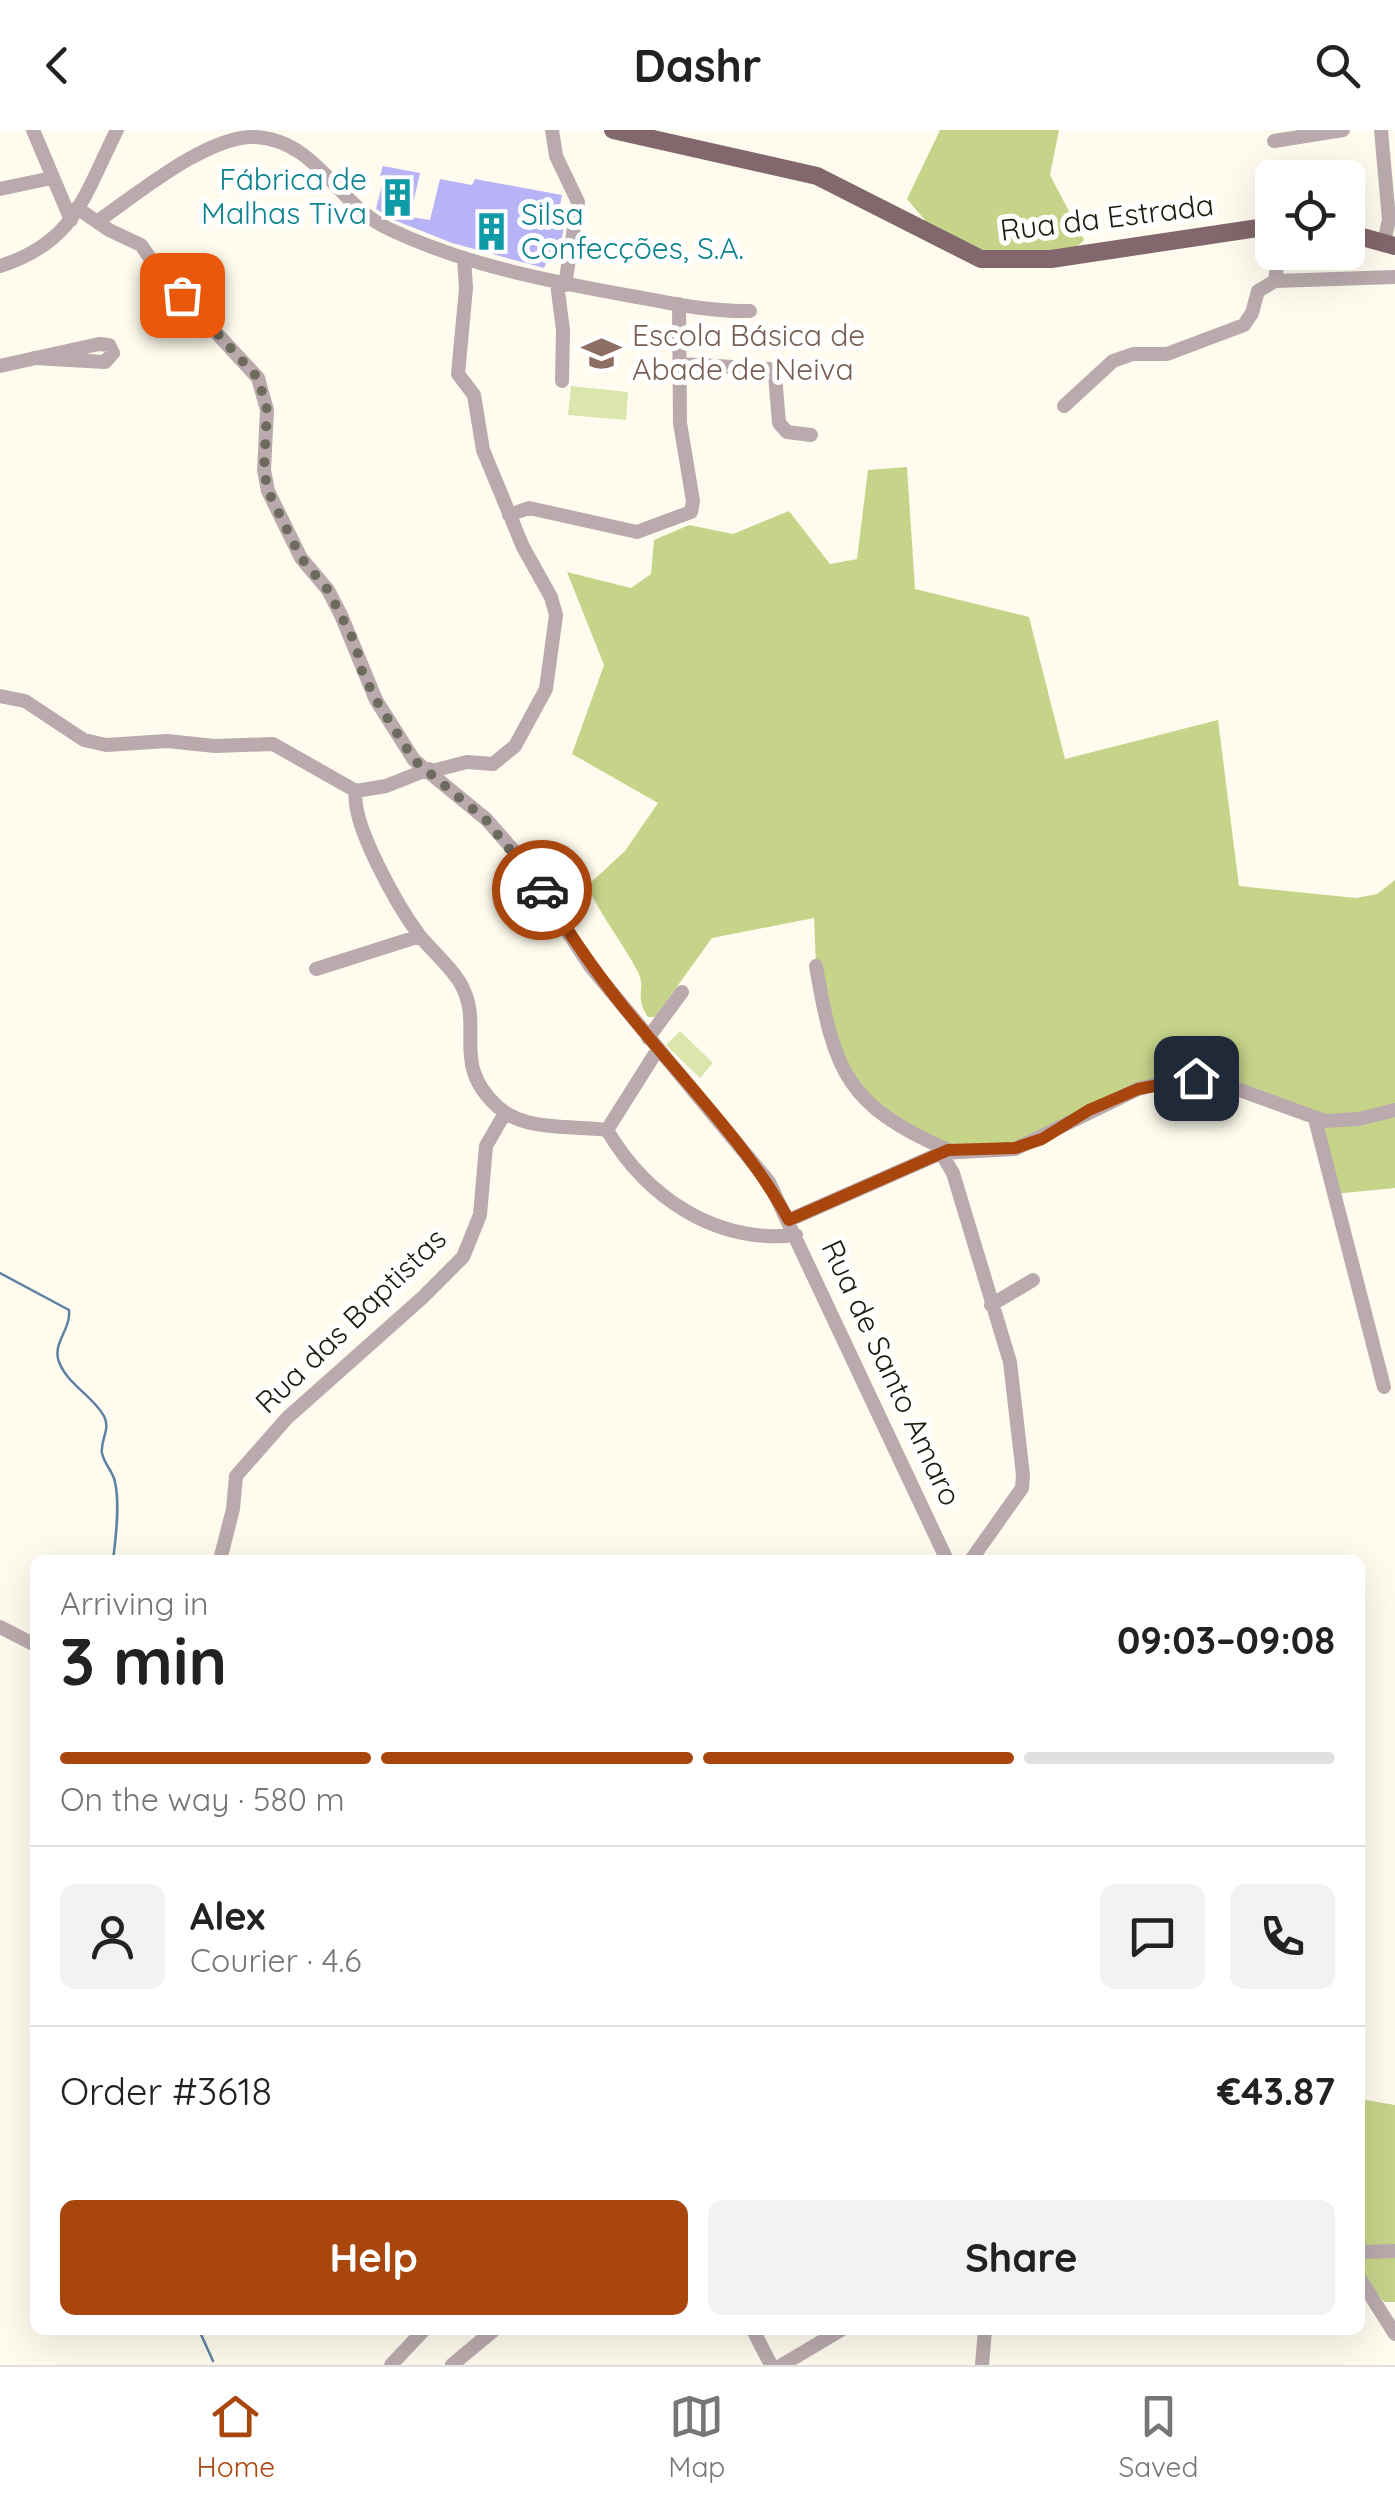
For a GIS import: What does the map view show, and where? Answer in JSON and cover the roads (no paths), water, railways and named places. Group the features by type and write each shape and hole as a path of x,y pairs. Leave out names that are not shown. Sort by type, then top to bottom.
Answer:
{"main road":[{"name":"Rua da Estrada","path":"612,130 817,176 982,259 1050,259 1255,229"}],"street":[{"path":"33,130 52,178 74,214"},
{"path":"0,266 40,250 74,214 117,130"},
{"path":"552,130 556,156 578,202 561,284 562,381"},
{"path":"1274,141 1343,130"},
{"path":"1381,130 1389,244"},
{"path":"98,221 187,159 242,137 259,137 295,146 309,156 364,215 390,230 464,258 561,284 678,304 750,311"},
{"path":"0,189 52,178"},
{"name":"Rua de Santo Amaro","path":"74,214 98,221 141,245 159,271 258,378 267,410 264,470 268,491 301,558 335,603 376,700 414,760 486,820 515,852 590,966 768,1182 946,1555"},
{"path":"0,696 24,702 84,740 106,745 167,740 215,746 273,744 356,791 467,762 499,762 515,746 546,690 556,615 484,450 477,403 458,374 466,288 464,258"},
{"path":"1274,281 1276,270"},
{"path":"1064,406 1113,361 1133,354 1166,354 1244,325 1258,290 1274,281 1395,277"},
{"path":"509,514 529,508 637,532 690,512 693,501 680,423 678,304"},
{"path":"0,366 34,358"},
{"path":"680,364 770,369 775,375 779,423 787,432 811,435"},
{"path":"356,791 358,826 420,936 461,984 470,1006 468,1058 475,1078 505,1113 528,1123 607,1130"},
{"path":"316,969 420,936"},
{"path":"816,966 833,1051 849,1082 872,1108 944,1152 1010,1362 1022,1488 975,1555"},
{"path":"607,1130 682,992"},
{"path":"748,1234 770,1229 787,1216 944,1152 1015,1148 1042,1139 1089,1110 1174,1080 1215,1081 1315,1119 1360,1119 1395,1110"},
{"name":"Rua das Baptistas","path":"221,1555 233,1509 236,1476 288,1418 463,1257 480,1215 486,1146 505,1113"},
{"path":"1315,1119 1384,1387"},
{"path":"607,1130 618,1148 675,1207 717,1228 796,1236"},
{"path":"991,1306 1032,1280"},
{"path":"0,1627 30,1642"},
{"path":"1365,2252 1395,2251"},
{"path":"1365,2287 1395,2334"},
{"path":"392,2365 419,2335"},
{"path":"452,2365 488,2335"},
{"path":"756,2335 771,2365"},
{"path":"782,2365 833,2335"},
{"path":"982,2365 985,2335"}],"waterway":[{"path":"0,1273 69,1310 59,1362 106,1421 102,1453 114,1478 117,1500 114,1555"},
{"path":"201,2335 213,2361"}],"place":[{"name":"Fábrica de Malhas Tiva","path":"397,197"},
{"name":"Silsa Confecções, S.A.","path":"491,232"},
{"name":"Escola Básica de Abade de Neiva","path":"602,353"}]}
